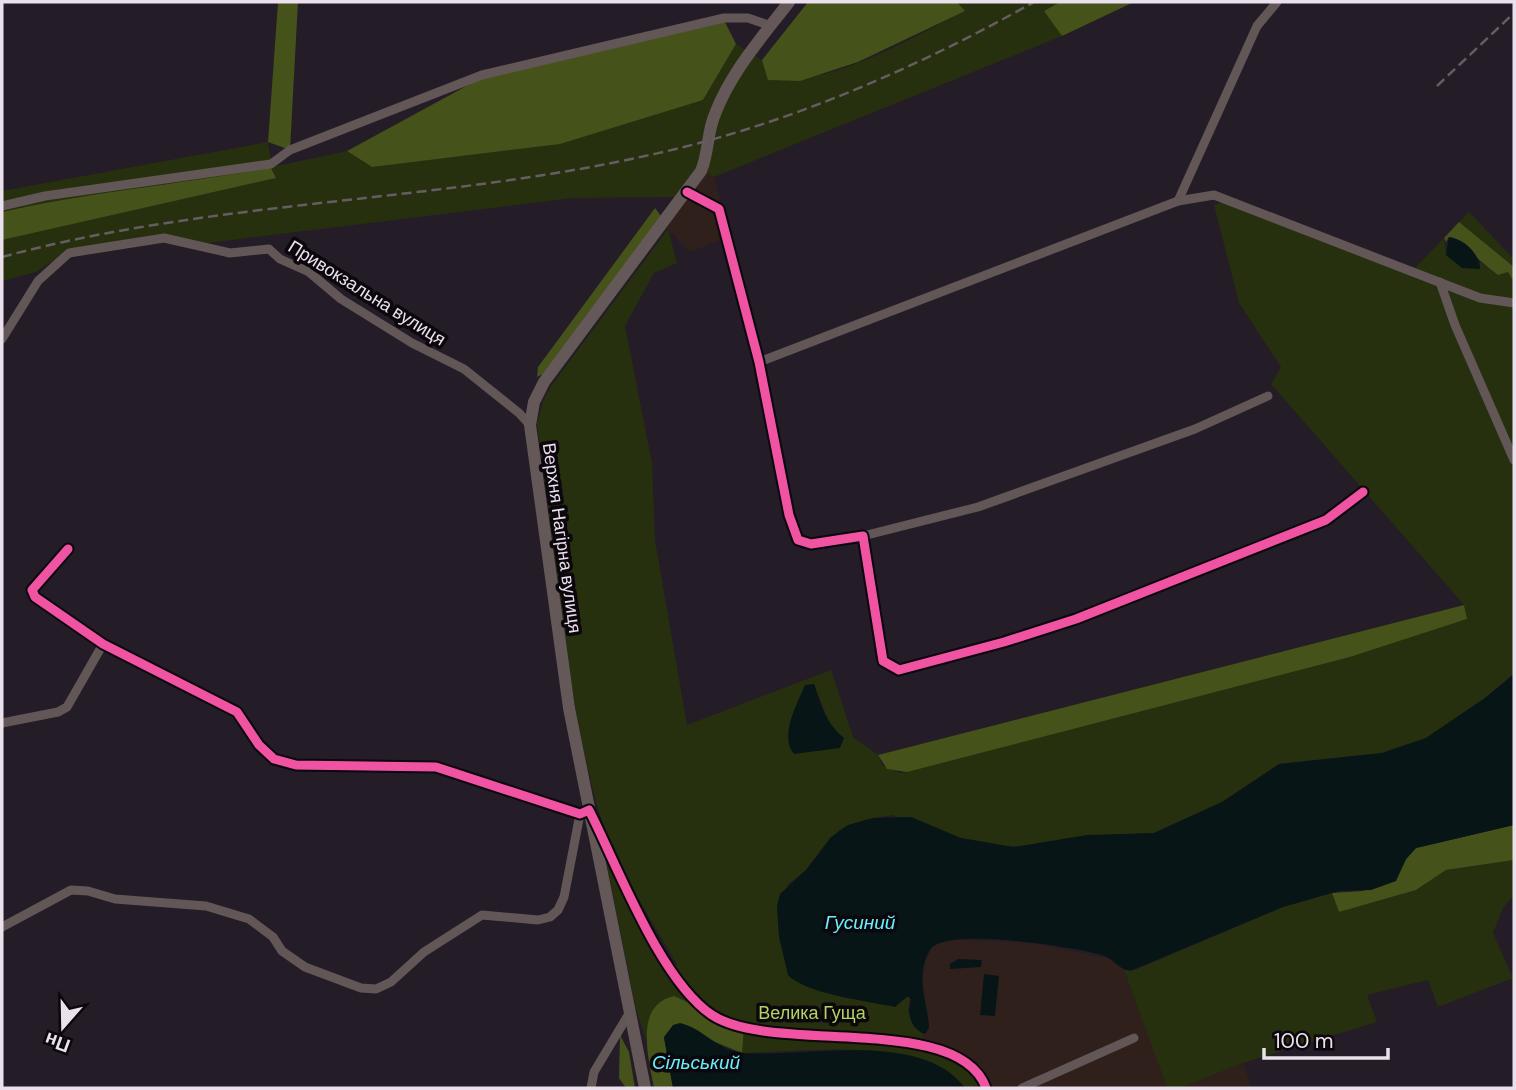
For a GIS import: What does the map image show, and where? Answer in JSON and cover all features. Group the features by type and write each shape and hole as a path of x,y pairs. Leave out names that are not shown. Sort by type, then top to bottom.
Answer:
{"main road":[{"name":"Верхня Нагірна вулиця","path":"645,1088 584,812 530,425 534,402 544,382 687,192 705,163 710,127 723,95 789,2"}],"street":[{"path":"1178,201 1257,26 1278,2"},
{"path":"2,206 45,197 271,164 290,150 482,75 724,18 748,18 771,26"},
{"path":"687,192 719,209 759,362 789,515 798,540 811,544 863,536 978,507 1195,429 1268,396"},
{"path":"759,362 1178,201 1214,195 1489,301 1514,303"},
{"name":"Привокзальна вулиця","path":"2,338 31,291 69,253 164,238 230,253 269,249 280,259 309,272 341,299 388,328 464,369 530,425"},
{"path":"1440,282 1454,325 1514,460"},
{"path":"863,536 883,661 899,670 1014,640 1076,619 1326,520 1363,492"},
{"path":"68,549 32,590 35,597 103,644 237,712 259,745 274,759 296,765 436,767 584,812 673,973 713,1016 744,1028 937,1049 968,1064 981,1077 986,1088"},
{"path":"2,723 58,712 66,707 103,644"},
{"path":"2,927 71,890 88,891 115,899 206,906 249,919 272,937 282,951 305,967 361,988 376,989 391,982 424,952 482,915 538,920 550,917 558,910 565,897 584,812"},
{"path":"591,1088 594,1072 630,1012"},
{"path":"1022,1088 1134,1038"}],"shaded area":[{"path":"697,166 714,177 729,237 690,252 668,229 664,220 674,197"},
{"path":"945,939 1033,943 1111,959 1124,970 1167,1088 986,1088 923,1046 922,986 926,959 931,948"},
{"path":"1243,1063 1252,1088 1180,1088"}],"green space":[{"path":"278,2 298,2 290,150 268,142"},
{"path":"808,2 957,2 965,11 858,62 800,81 768,80 762,60"},
{"path":"957,2 1060,2 1045,11 1062,36 714,177 697,166 674,197 572,198 192,245 158,234 67,252 36,272 2,281 2,240 276,178 271,168 68,199 2,212 2,191 268,142 272,167 347,151 372,167 703,100 736,44 762,60 770,80 821,75 895,47 964,11"},
{"path":"1060,2 1134,2 1062,36 1044,11"},
{"path":"725,22 736,44 703,100 560,144 372,167 347,151 483,77"},
{"path":"271,168 276,178 2,240 2,212"},
{"name":"Велика Гуща","path":"1227,200 1412,271 1444,238 1446,255 1479,269 1480,262 1498,275 1508,272 1512,279 1514,277 1514,674 1485,698 1426,738 1382,753 1279,764 1222,802 1154,833 1008,847 961,838 892,815 864,820 839,830 806,870 787,885 903,997 910,997 908,1012 923,1034 923,1046 960,1058 986,1088 965,1088 946,1071 921,1060 893,1053 829,1050 742,1053 744,1028 674,997 666,999 656,1007 646,1040 636,1009 605,856 608,855 673,972 677,964 631,885 611,844 596,802 585,756 561,614 537,424 543,401 551,386 668,229 677,263 654,273 625,326 652,463 655,540 687,725 831,670 853,737 878,755 882,765 900,773 1350,657 1467,619 1464,605 1271,384 1281,367 1239,303 1214,205","holes":["814,684 831,727 844,738 790,749"]},
{"path":"655,208 664,220 553,369 537,377 538,367"},
{"path":"1469,212 1514,259 1514,267 1459,222"},
{"path":"1459,222 1514,267 1512,279 1508,272 1498,275 1449,237 1446,242 1444,238"},
{"path":"1464,605 1467,619 1350,657 907,772 887,769 878,755"},
{"path":"1514,825 1514,860 1446,870 1416,890 1339,912 1332,893 1362,891 1395,881 1406,859 1416,848"},
{"path":"1514,860 1514,895 1503,908 1493,933 1513,978 1438,1007 1428,980 1367,995 1377,1022 1243,1063 1180,1088 1167,1088 1124,970 1135,970 1283,907 1332,893 1339,912 1416,890 1446,870"},
{"path":"674,996 744,1028 742,1053 715,1042 664,1037 673,1088 654,1088 647,1049 648,1021 661,1001"},
{"path":"620,1035 629,1052 635,1088 626,1088 619,1078"}],"water":[{"path":"1449,237 1470,248 1480,269 1462,268 1446,255"},
{"name":"Гусиний","path":"1514,674 1514,825 1416,848 1406,859 1396,881 1371,890 1339,891 1283,907 1130,971 1102,955 1066,947 983,939 940,943 930,950 923,970 929,1028 925,1034 916,1028 911,1020 911,1000 908,996 895,1007 823,992 797,982 788,975 779,937 777,906 780,894 806,870 831,837 848,825 873,818 911,817 961,838 1014,847 1087,835 1154,833 1222,802 1279,764 1382,753 1426,738 1485,698"},
{"path":"814,684 828,720 844,738 840,748 794,754 788,738 791,720 805,685"},
{"path":"958,959 982,960 981,967 950,969 950,964"},
{"path":"984,974 999,976 995,1016 980,1015"},
{"name":"Сільський","path":"680,1023 726,1048 743,1053 861,1050 892,1052 921,1058 946,1070 965,1088 673,1088 664,1037 673,1025"}],"railway":[{"path":"2,257 81,238 161,224 485,184 645,156 696,144 846,94 941,51 1034,2"},
{"path":"1437,86 1514,13"}],"cycle path":[{"path":"687,192 719,209 759,362 789,515 798,540 811,544 863,536 883,661 899,670 1004,642 1076,619 1326,520 1363,492"},
{"path":"68,549 32,590 35,597 103,644 237,712 259,745 274,759 296,765 436,767 580,814 589,810 658,950 693,998 712,1015 740,1027 776,1033 903,1042 940,1050 969,1065 986,1088"}]}
